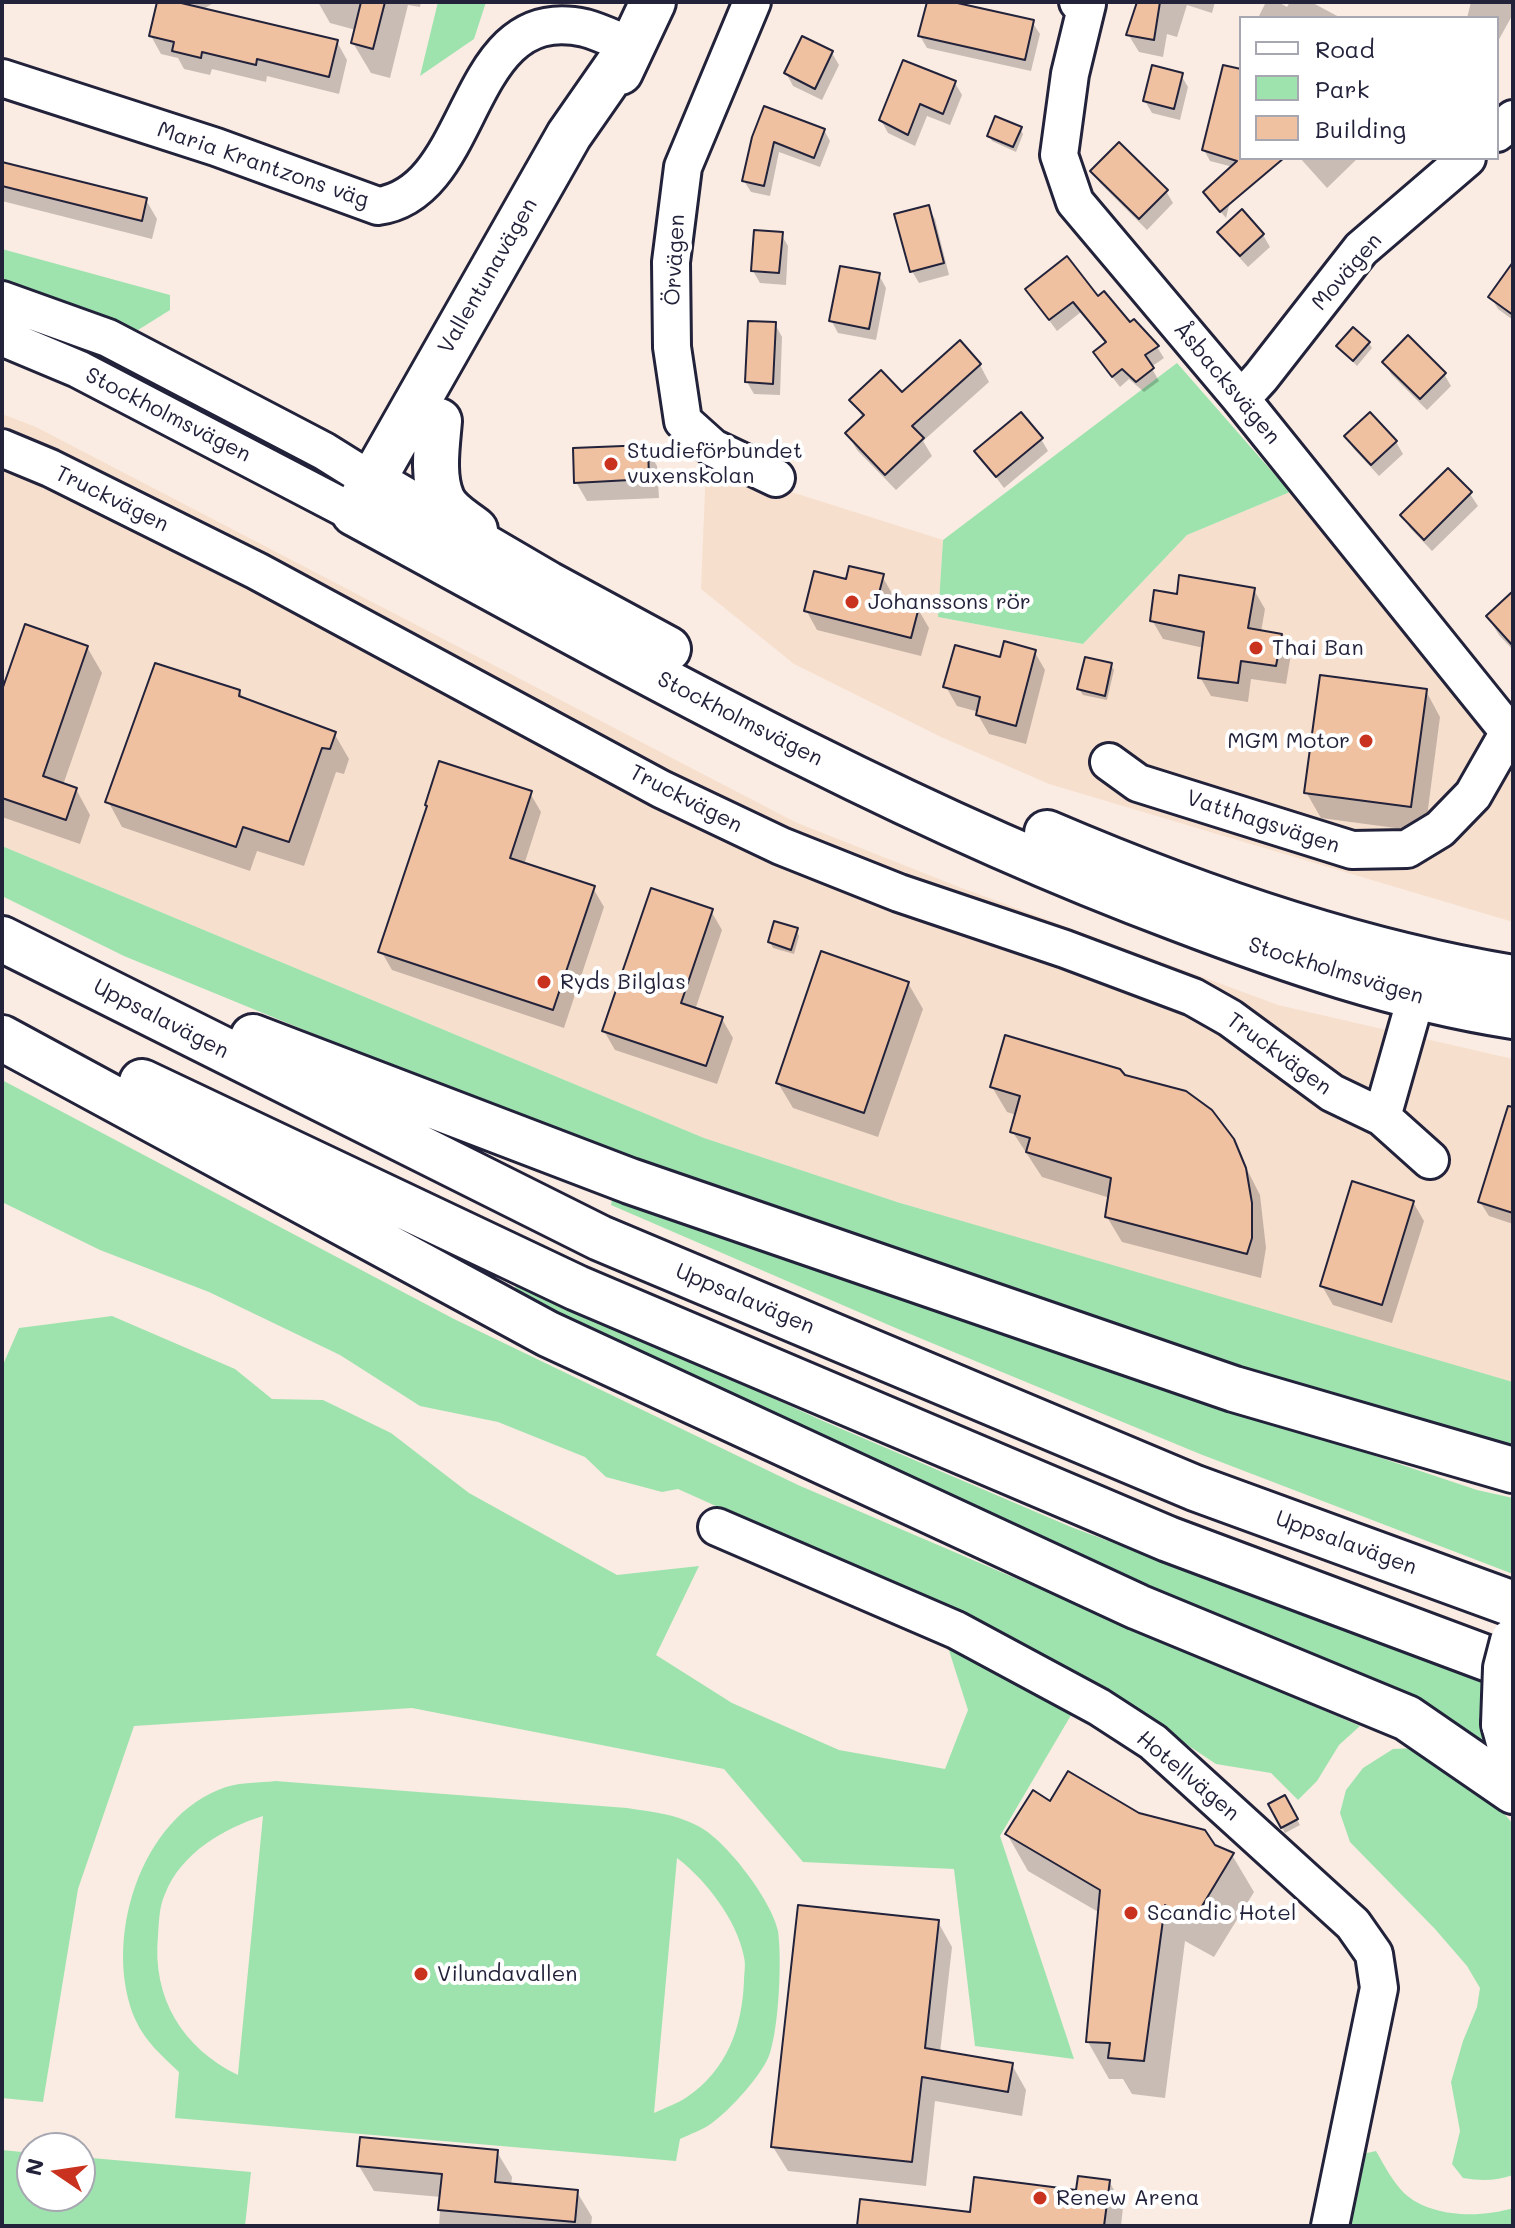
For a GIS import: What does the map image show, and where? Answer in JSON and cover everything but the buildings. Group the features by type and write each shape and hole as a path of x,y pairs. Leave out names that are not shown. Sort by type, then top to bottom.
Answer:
{"main road":[{"name":"Vallentunavägen","path":"376,505 439,421 590,147 631,46 653,2"},
{"name":"Vallentunavägen","path":"376,505 569,135 631,46"},
{"name":"Stockholmsvägen","path":"439,421 436,458 442,499 452,512 548,584"},
{"name":"Stockholmsvägen","path":"376,505 548,584 784,712 975,802 1116,862 1293,924 1421,979 1466,1009 1513,1016"},
{"name":"Stockholmsvägen","path":"376,505 580,637 794,748 966,831 1104,891 1272,954 1421,979 1513,978"},
{"path":"2,927 204,1018 630,1181 1234,1389 1513,1470"},
{"name":"Uppsalavägen","path":"2,939 600,1238 1195,1488 1513,1604"},
{"path":"2,1017 577,1288 1168,1539 1513,1668"},
{"path":"2,1038 548,1334 1138,1607 1407,1718 1513,1791"},
{"path":"1509,1741 1506,1668 1513,1641"}],"street":[{"name":"Örvägen","path":"752,2 683,167 671,262 672,347 683,421 713,448 776,478"},
{"name":"Åsbacksvägen","path":"1084,3 1059,155 1075,202 1241,399 1511,731"},
{"name":"Maria Krantzons väg","path":"2,78 216,147 378,206 404,197 429,177 492,65 510,44 533,28 558,25 584,27 631,46"},
{"name":"Movägen","path":"1241,399 1361,249 1465,160"},
{"name":"Stockholmsvägen","path":"2,300 108,338 324,451 376,505"},
{"name":"Stockholmsvägen","path":"2,337 376,505"},
{"name":"Truckvägen","path":"2,448 50,468 257,571 661,789 781,846 899,893 1065,949 1193,997 1230,1018 1332,1093 1382,1117 1430,1160"},
{"name":"Vatthagsvägen","path":"1109,762 1138,783 1352,850 1407,849 1440,829 1473,795 1511,731"},
{"path":"1382,1117 1421,979"},
{"name":"Hotellvägen","path":"717,1527 956,1630 1099,1707 1153,1742 1353,1924 1374,1954 1379,1988 1330,2226"}],"shaded area":[{"path":"2,414 36,427 795,822 959,887 1278,1005 1513,1059 1513,1382 1230,1303 871,1194 704,1138 2,846"},
{"path":"706,465 943,540 938,617 1083,644 1187,535 1290,492 1494,736 1513,749 1513,922 1049,784 941,737 794,664 701,589"}],"green space":[{"path":"438,2 486,2 474,39 420,76"},
{"path":"2,249 170,295 170,310 138,330 2,282"},
{"path":"1177,363 1290,492 1187,535 1083,644 938,617 943,540"},
{"path":"2,846 704,1138 897,1202 1513,1382 1513,1447 1232,1366 764,1210 414,1075 124,956 2,896"},
{"path":"2,1080 454,1319 798,1485 1360,1726 1339,1745 1317,1781 1298,1800 1271,1773 1216,1764 1099,1686 957,1614 678,1489 662,1492 606,1477 585,1457 498,1422 420,1406 340,1355 209,1292 100,1250 2,1202"},
{"path":"613,1195 1178,1390 1477,1490 1513,1498 1513,1574 1200,1454 898,1329 611,1205"},
{"path":"517,1281 823,1421 1071,1527 1493,1685 1498,1760 513,1296"},
{"path":"112,1316 235,1369 272,1399 323,1400 391,1433 469,1493 617,1575 699,1566 656,1655 732,1703 839,1750 945,1769 968,1710 946,1641 1077,1705 1000,1836 1074,2059 975,2046 954,1869 803,1862 724,1769 412,1708 134,1726 78,1889 43,2102 2,2098 2,1367 19,1328"},
{"path":"1415,1748 1488,1795 1513,1824 1513,2175 1501,2178 1463,2178 1452,2164 1460,2131 1451,2082 1477,2007 1480,1988 1467,1966 1435,1929 1350,1842 1340,1813 1346,1790 1363,1768 1393,1749"},
{"path":"275,1781 627,1808 672,1816 698,1826 721,1844 746,1872 767,1904 778,1931 778,2009 767,2061 746,2091 719,2117 705,2128 680,2139 676,2161 175,2118 179,2072 144,2035 126,1990 123,1955 126,1920 136,1885 151,1853 171,1824 196,1802 232,1785","holes":["263,1816 238,2074 238,2075 218,2064 186,2035 166,2000 157,1958 160,1909 172,1879 193,1854 233,1827","677,1858 709,1889 735,1929 745,1960 743,1998 730,2046 712,2074 687,2097 654,2113"]},
{"path":"2,2150 16,2151 16,2212 96,2212 96,2158 251,2172 245,2226 2,2226"},
{"path":"1376,2151 1396,2184 1415,2201 1457,2214 1513,2208 1513,2226 1344,2226 1358,2155"}],"place":[{"name":"Studieförbundet vuxenskolan","path":"611,464"},
{"name":"Johanssons rör","path":"852,602"},
{"name":"Thai Ban","path":"1256,648"},
{"name":"MGM Motor","path":"1366,741"},
{"name":"Ryds Bilglas","path":"544,982"},
{"name":"Scandic Hotel","path":"1131,1913"},
{"name":"Vilundavallen","path":"421,1974"},
{"name":"Renew Arena","path":"1040,2198"}]}
